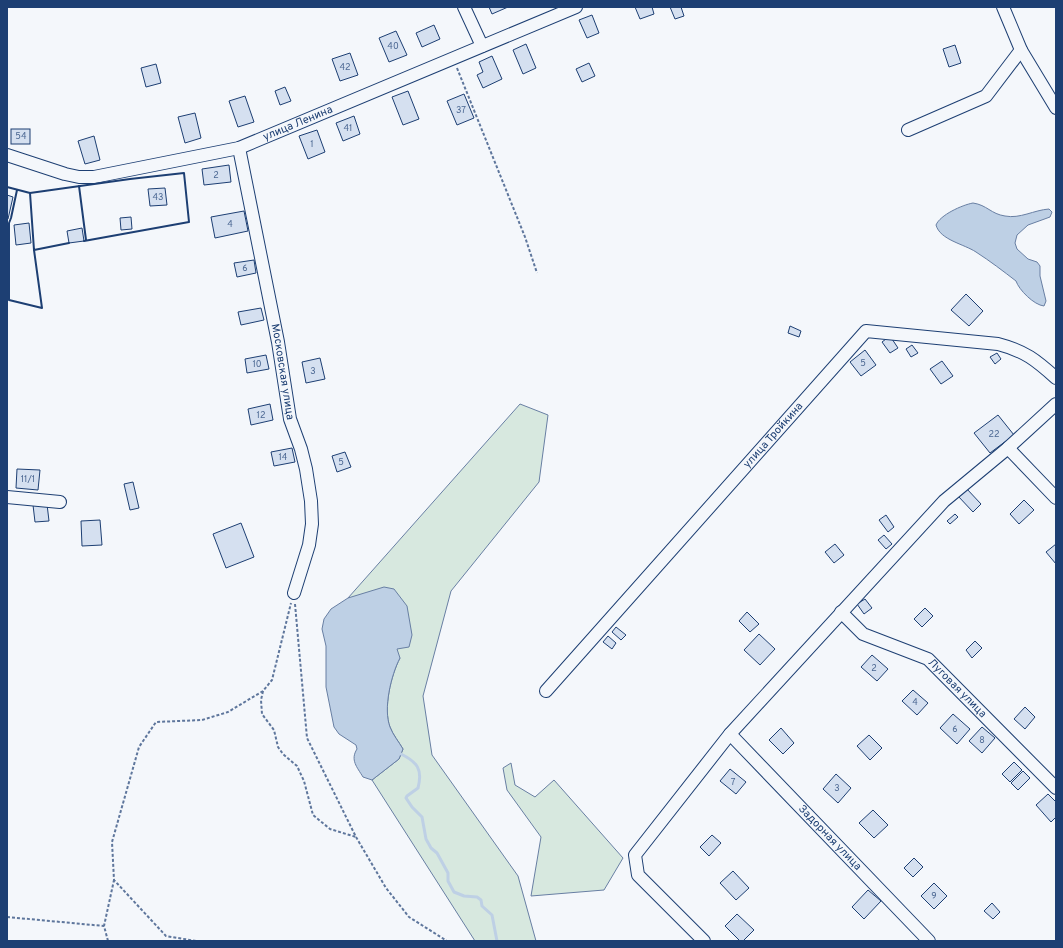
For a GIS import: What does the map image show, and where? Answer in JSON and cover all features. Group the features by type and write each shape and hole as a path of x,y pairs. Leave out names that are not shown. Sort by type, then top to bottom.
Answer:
{"street":[{"path":"464,7 482,46"},
{"name":"улица Ленина","path":"7,155 79,178 94,177 238,148 576,7"},
{"path":"1003,7 1021,50 1056,108"},
{"path":"908,130 986,96 1021,50"},
{"name":"Московская улица","path":"238,148 278,342 290,419 301,449 311,501 312,524 309,545 294,593"},
{"name":"улица Тройкина","path":"546,691 866,331 998,344 1015,348 1034,359 1056,378"},
{"path":"704,941 638,876 635,855 730,734 944,501 1008,448 1056,404"},
{"path":"1008,448 1056,498"},
{"path":"7,497 60,502"},
{"name":"Луговая улица","path":"841,612 863,634 928,659 1056,788"},
{"name":"Задорная улица","path":"730,734 929,941"}],"path":[{"path":"453,58 525,237 537,273"},
{"path":"108,941 104,926 114,880 112,842 139,747 156,722 202,720 228,712 263,691 272,680 294,593"},
{"path":"294,593 307,738 356,837 386,888 409,917 447,941"},
{"path":"263,691 261,700 262,714 274,730 278,747 283,754 297,766 304,781 313,815 330,829 356,837"},
{"path":"114,880 166,936 196,941"},
{"path":"7,916 104,926"}],"shaded area":[{"path":"520,404 548,415 539,482 451,591 423,696 432,755 518,876 536,941 475,941 372,780 399,759 403,749 390,727 387,711 391,683 400,658 348,598"},
{"path":"511,763 515,785 535,797 554,780 623,858 604,890 531,896 541,837 507,790 503,768"}],"water":[{"path":"973,203 1000,215 1011,217 1049,209 1052,212 1050,217 1028,225 1017,235 1015,243 1017,249 1028,259 1037,262 1040,266 1040,276 1046,301 1044,306 1036,303 1027,296 1020,289 1016,281 991,262 971,249 947,238 938,230 936,225 938,221 947,214 958,208"},
{"path":"384,587 394,589 407,606 412,635 409,647 397,649 400,658 391,683 387,711 390,727 403,749 399,759 372,780 363,777 357,767 354,760 357,749 356,745 339,734 334,727 326,687 326,646 322,629 324,619 331,609 348,598"}],"building":[{"path":"489,7 508,7 492,14"},
{"path":"635,7 652,7 654,14 640,19"},
{"path":"670,7 681,7 684,16 675,19"},
{"path":"592,15 599,33 587,38 579,20"},
{"path":"434,25 440,39 422,47 416,33"},
{"path":"396,31 407,55 389,62 379,38"},
{"path":"526,44 536,68 523,74 513,50"},
{"path":"955,45 961,63 949,67 943,49"},
{"path":"350,53 358,75 340,81 332,59"},
{"path":"492,56 502,79 483,88 477,75 483,72 479,62"},
{"path":"589,63 595,76 582,82 576,69"},
{"path":"156,64 161,83 146,87 141,68"},
{"path":"285,87 291,101 280,105 275,91"},
{"path":"408,91 419,119 403,125 392,97"},
{"path":"464,94 474,118 457,125 447,101"},
{"path":"245,96 254,122 238,127 229,101"},
{"path":"195,113 201,138 185,143 178,117"},
{"path":"354,116 360,134 343,141 336,123"},
{"path":"11,129 30,129 30,144 11,144"},
{"path":"317,130 325,152 308,159 299,136"},
{"path":"94,136 100,160 85,164 78,141"},
{"path":"229,165 231,182 204,185 202,169"},
{"path":"165,188 167,205 150,206 148,189"},
{"path":"7,195 13,197 8,219 7,219"},
{"path":"244,211 248,231 215,238 211,217"},
{"path":"131,217 132,229 121,230 120,218"},
{"path":"29,223 31,243 16,245 14,225"},
{"path":"82,228 84,241 69,243 67,231"},
{"path":"254,260 256,273 237,277 234,263"},
{"path":"966,294 983,311 969,326 951,310"},
{"path":"261,308 264,320 241,325 238,312"},
{"path":"790,326 801,331 799,337 788,333"},
{"path":"890,336 898,348 890,353 882,342"},
{"path":"912,345 918,353 911,357 906,349"},
{"path":"865,350 876,365 861,376 850,362"},
{"path":"997,353 1001,359 995,364 990,357"},
{"path":"266,355 269,369 247,373 245,359"},
{"path":"320,358 325,379 306,383 302,362"},
{"path":"942,361 953,376 941,384 930,369"},
{"path":"270,404 273,420 251,425 248,409"},
{"path":"998,415 1014,435 990,453 974,433"},
{"path":"292,448 295,462 274,466 271,452"},
{"path":"345,452 351,467 337,472 332,456"},
{"path":"17,469 40,470 38,490 16,488"},
{"path":"133,482 139,508 130,510 124,484"},
{"path":"966,488 981,504 973,512 958,496"},
{"path":"1024,500 1034,510 1019,524 1010,514"},
{"path":"47,504 49,521 35,522 33,505"},
{"path":"955,514 958,517 950,524 947,521"},
{"path":"886,515 894,527 888,532 879,520"},
{"path":"100,520 102,545 82,546 81,521"},
{"path":"241,523 254,557 226,568 213,534"},
{"path":"884,535 892,544 886,549 878,540"},
{"path":"835,544 844,555 834,563 825,552"},
{"path":"1056,544 1056,564 1046,552"},
{"path":"865,599 872,608 864,614 857,604"},
{"path":"925,608 933,616 922,627 914,619"},
{"path":"747,612 759,624 750,632 739,621"},
{"path":"616,627 626,635 621,640 612,632"},
{"path":"759,634 775,649 760,665 744,650"},
{"path":"608,636 616,643 612,649 603,642"},
{"path":"975,641 982,648 972,658 966,650"},
{"path":"872,655 888,669 877,681 861,667"},
{"path":"913,690 928,703 917,715 902,701"},
{"path":"1025,707 1035,717 1025,729 1014,719"},
{"path":"953,714 970,729 957,744 940,728"},
{"path":"982,727 995,738 982,753 969,741"},
{"path":"781,728 794,743 783,754 769,740"},
{"path":"869,735 882,748 870,760 857,746"},
{"path":"1014,762 1022,770 1010,782 1002,774"},
{"path":"730,769 746,782 736,794 720,781"},
{"path":"1023,771 1030,778 1018,790 1011,783"},
{"path":"836,774 851,788 838,803 823,789"},
{"path":"1048,794 1056,802 1056,817 1051,822 1036,805"},
{"path":"873,810 888,825 874,838 859,823"},
{"path":"712,835 721,843 709,856 700,847"},
{"path":"914,858 923,867 913,877 904,868"},
{"path":"733,871 749,888 736,900 720,883"},
{"path":"934,883 947,896 934,909 921,896"},
{"path":"868,890 881,901 864,919 852,907"},
{"path":"992,903 1000,912 993,919 984,911"},
{"path":"737,914 754,930 743,941 740,941 725,926"}],"waterway":[{"path":"401,754 415,763 419,771 420,776 418,788 406,798 412,807 422,817 426,839 431,848 437,853 448,873 448,881 454,892 464,896 477,897 481,900 482,906 492,915 497,941"}],"wall":[{"path":"7,187 30,193 184,173 189,222 84,241"},
{"path":"79,186 86,240"},
{"path":"17,190 9,223 9,300 42,308 34,250"},
{"path":"30,193 34,250 69,243"}]}
